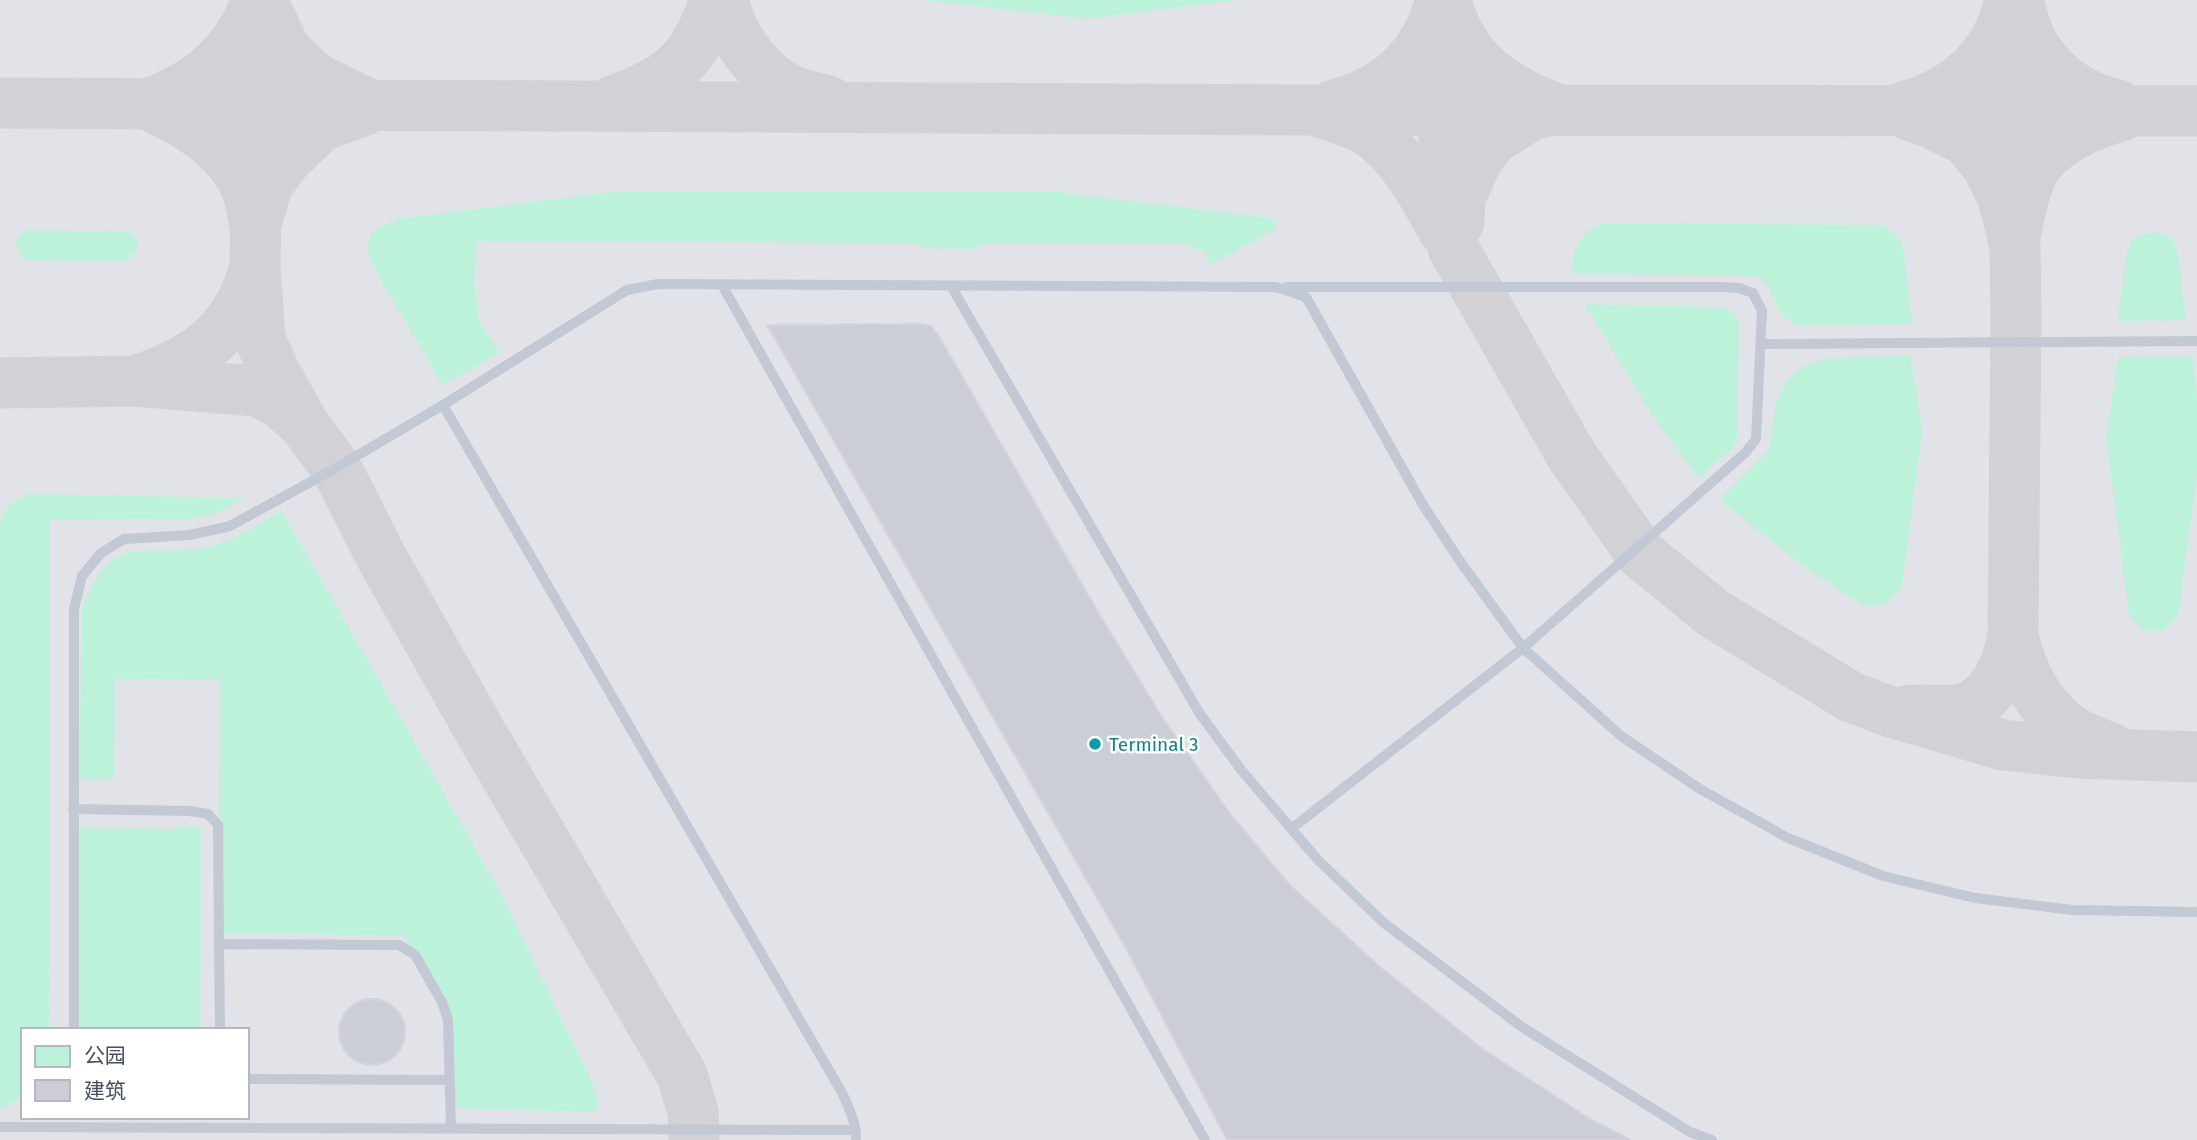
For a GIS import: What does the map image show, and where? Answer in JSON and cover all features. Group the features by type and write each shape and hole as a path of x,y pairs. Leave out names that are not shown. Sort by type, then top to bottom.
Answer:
{"lane":[{"path":"74,1028 74,609 82,576 101,553 124,539 190,535 230,526 325,475 443,405 627,290 657,284 1739,288 1754,293 1762,311 1762,344 1756,439 1745,453 1523,648 1291,829"},
{"path":"722,285 1205,1140"},
{"path":"951,286 1200,714 1242,771 1318,860 1384,922 1522,1027 1690,1132 1712,1140"},
{"path":"1276,287 1306,297 1423,505 1523,648 1621,736 1700,789 1788,838 1883,876 1975,898 2073,910 2197,912"},
{"path":"1762,344 2197,341"},
{"path":"0,1127 74,1122 221,1122 856,1135 850,1109 841,1091 443,405"},
{"path":"73,809 189,811 208,814 218,825 220,1028"},
{"path":"219,944 399,945 415,955 442,1002 448,1020 451,1128"},
{"path":"248,1079 450,1080"}],"shaded area":[{"path":"0,0 2197,0 2197,1140 0,1140"}],"green space":[{"path":"923,0 1238,0 1086,19"},
{"path":"613,192 1058,192 1271,218 1275,221 1275,230 1208,265 1206,249 1191,249 1190,244 978,244 977,249 919,248 919,243 477,241 474,284 479,321 500,353 442,385 371,263 368,244 374,232 404,218"},
{"path":"1605,223 1882,225 1895,234 1903,247 1912,324 1796,325 1778,309 1768,286 1759,277 1572,274 1575,249 1583,235"},
{"path":"24,230 130,232 138,242 135,255 123,261 26,260 19,254 16,241"},
{"path":"2161,232 2173,240 2178,255 2186,320 2118,321 2126,257 2131,240 2146,233"},
{"path":"1585,304 1719,307 1732,311 1739,323 1737,439 1733,447 1699,478 1653,415"},
{"path":"1910,355 1922,430 1902,586 1886,602 1863,606 1802,565 1719,500 1769,450 1776,401 1785,383 1805,365 1823,359"},
{"path":"2192,356 2197,400 2197,472 2178,615 2163,631 2144,630 2129,615 2106,437 2118,357"},
{"path":"27,494 246,498 214,514 191,519 50,520 49,1028 21,1028 21,1098 0,1109 0,524 6,507"},
{"path":"281,510 494,881 590,1077 597,1100 597,1112 467,1109 454,1104 451,1015 403,936 219,933 220,680 115,679 114,778 79,780 82,607 106,565 120,556 134,552 187,550 219,544"},
{"path":"182,826 201,827 200,1028 78,1028 80,828 172,829"}],"building":[{"name":"Terminal 3","path":"767,325 931,326 940,338 1098,612 1162,717 1231,815 1290,885 1379,966 1483,1049 1590,1119 1631,1140 1227,1140 1127,950"},
{"path":"372,999 395,1009 405,1032 395,1055 372,1065 349,1055 339,1032 349,1009"}],"taxiway":[{"path":"153,102 188,85 217,63 239,35 257,0"},
{"path":"259,0 255,266 260,339 274,371 303,423 336,468 383,560 481,733 682,1075 693,1112 694,1140"},
{"path":"262,0 286,51 315,78 368,104"},
{"path":"613,101 651,85 679,65 699,38 715,0"},
{"path":"723,0 740,42 770,77 783,86 828,101"},
{"path":"1444,0 1444,199 1453,248 1572,456 1641,554 1713,613 1851,697 1888,711 2003,745 2079,753 2197,757"},
{"path":"1910,710 1955,710 1976,703 1992,688 2004,668 2013,636 2016,318 2013,111 2016,0"},
{"path":"1334,105 1371,91 1402,69 1425,39 1440,2"},
{"path":"1447,3 1463,42 1488,71 1520,92 1557,109 1531,115 1492,140 1478,158 1460,198 1459,222"},
{"path":"1906,106 1942,92 1972,70 1995,40 2009,4"},
{"path":"2020,5 2024,24 2032,41 2053,70 2083,92 2118,105"},
{"path":"0,103 1316,110 2197,111"},
{"path":"149,105 191,128 227,158 247,190 255,227 267,186 285,161 321,126 365,110"},
{"path":"1325,114 1365,129 1382,142 1412,177 1444,231"},
{"path":"1910,116 1966,140 1988,167 2003,198 2014,242 2026,191 2038,164 2076,133 2121,116"},
{"path":"141,379 181,362 214,339 239,307 255,266"},
{"path":"0,383 135,381 256,391 277,401 301,421"},
{"path":"2013,636 2031,686 2046,707 2070,730 2115,750"}],"place":[{"name":"Terminal 3","path":"1095,744"}]}
